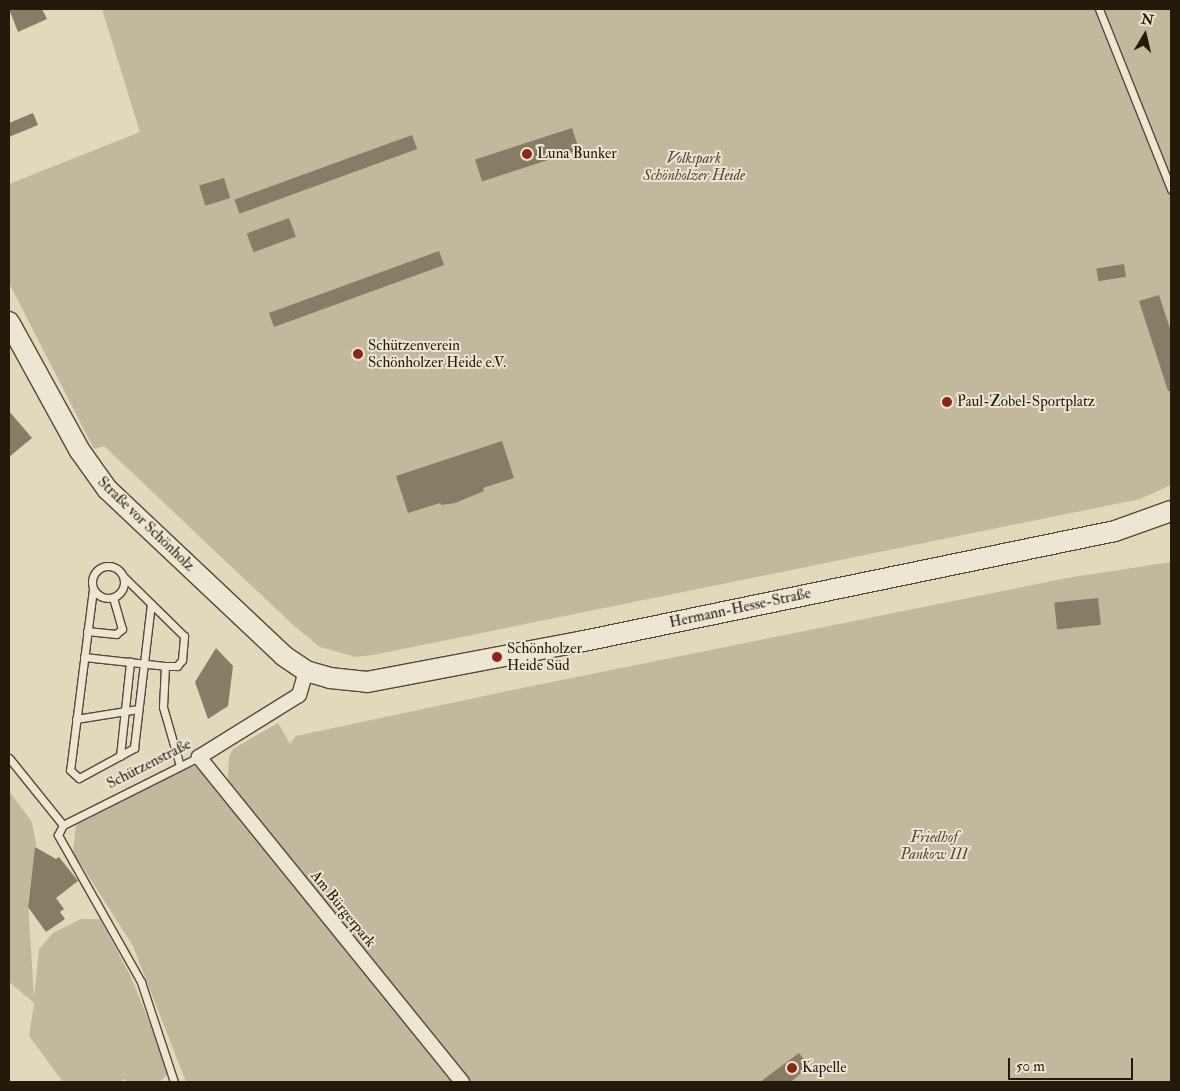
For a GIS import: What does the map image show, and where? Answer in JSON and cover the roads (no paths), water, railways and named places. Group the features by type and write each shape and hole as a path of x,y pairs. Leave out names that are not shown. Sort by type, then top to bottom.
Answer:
{"main road":[{"name":"Straße vor Schönholz","path":"9,322 80,451 107,489 284,656 306,671"},
{"name":"Hermann-Hesse-Straße","path":"306,671 351,682 384,679 1115,531 1171,511"}],"street":[{"name":"Schützenstraße","path":"199,757 299,695 306,671"},
{"name":"Am Bürgerpark","path":"199,757 462,1082"}],"lane":[{"path":"1099,9 1171,189"},
{"path":"84,657 142,664 176,666 182,660 184,636 151,604 124,578 118,568 103,566 94,572 70,770 74,776 84,777 134,748 142,664 151,604"},
{"path":"93,589 99,596 113,597 121,592 124,578"},
{"path":"87,631 116,634 122,629 113,597"},
{"path":"120,756 130,662"},
{"path":"165,666 162,707 180,766"},
{"path":"76,719 138,708"},
{"name":"Schützenstraße","path":"63,825 199,757"},
{"path":"9,758 63,825 58,835 141,982 174,1082"}],"place":[{"name":"Luna Bunker","path":"527,154"},
{"name":"Schützenverein Schönholzer Heide e.V.","path":"358,354"},
{"name":"Paul-Zobel-Sportplatz","path":"947,402"},
{"name":"Schönholzer Heide Süd","path":"497,657"},
{"name":"Kapelle","path":"792,1068"}],"park label":[{"name":"Volkspark Schönholzer Heide","path":"694,166"},
{"name":"Friedhof Pankow III","path":"934,846"}]}
